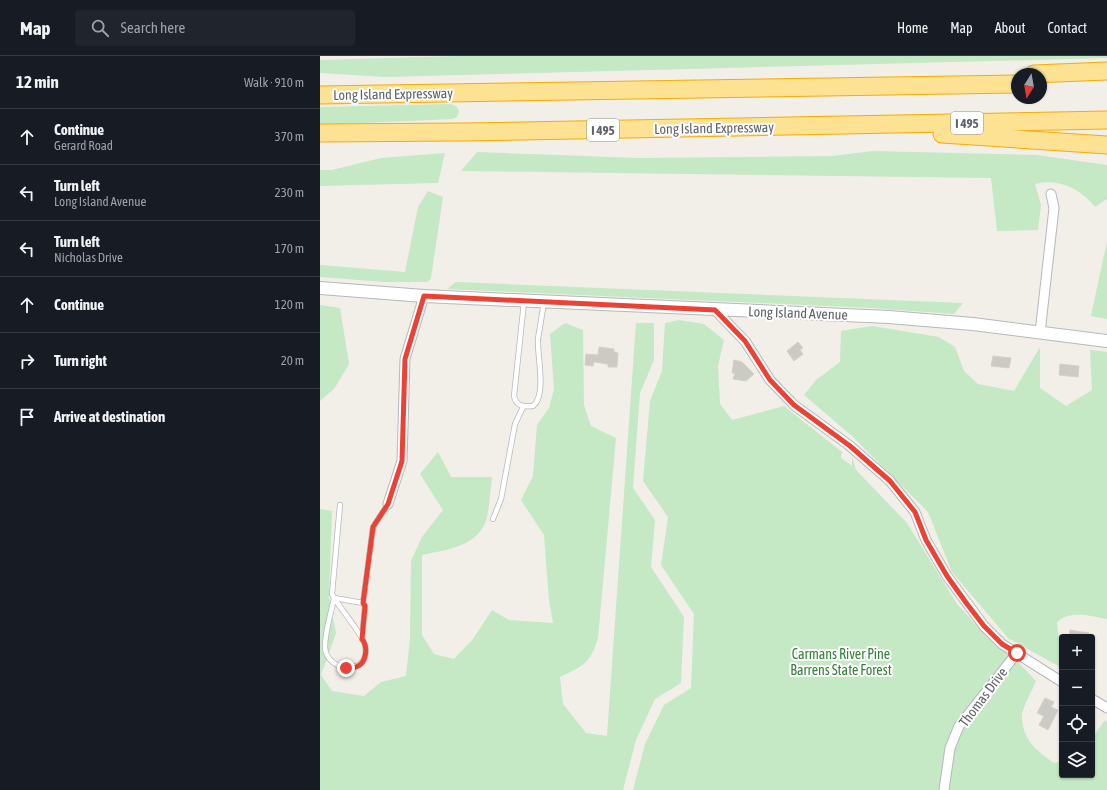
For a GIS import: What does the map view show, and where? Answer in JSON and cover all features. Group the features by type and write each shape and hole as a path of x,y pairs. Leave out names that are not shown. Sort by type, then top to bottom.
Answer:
{"highway":[{"path":"1047,73 1107,71"},
{"path":"958,85 1011,77"},
{"path":"1047,84 1107,83"},
{"name":"Long Island Expressway","path":"320,95 1011,84"},
{"path":"320,85 464,93"},
{"name":"Long Island Expressway","path":"320,133 464,132 1107,120"},
{"path":"828,125 900,133 1011,137 1107,145"},
{"path":"320,143 379,132"}],"street":[{"path":"1040,333 1054,208 1051,194"},
{"name":"Long Island Avenue","path":"320,288 424,296 889,317 973,324 1107,341"},
{"path":"388,504 402,461 405,359 424,296"},
{"path":"715,310 745,341 770,380 794,405 850,446 890,481 915,512 926,540 947,576 988,630 1002,644 1059,680"},
{"name":"Thomas Drive","path":"944,790 950,748 959,726 1017,653"},
{"path":"1095,701 1107,708"}],"lane":[{"path":"524,301 514,396 518,404 523,406 532,406 538,399 540,382 538,341 544,302"},
{"path":"493,519 501,499 515,424 523,406"},
{"path":"362,639 365,606 363,603 373,527 388,504"},
{"path":"334,598 325,648 328,657 335,664 346,668 356,667 362,662 366,653 364,643 332,594 340,505"},
{"path":"334,598 363,603"}],"green space":[{"path":"459,56 1107,56 1107,58 386,77 320,73 320,60"},
{"path":"451,104 456,106 459,111 457,117 452,119 320,125 320,107"},
{"path":"872,151 1037,155 1107,165 1107,199 1095,207 1083,195 1068,186 1052,183 1035,184 1041,205 1038,230 997,231 991,178 461,171 477,152 639,158 833,156"},
{"path":"445,153 438,183 320,186 320,170 332,170 381,158"},
{"path":"428,191 443,197 431,278 428,282 384,282 320,277 320,265 405,272 418,207"},
{"path":"1107,241 1107,319 1091,316"},
{"path":"456,282 963,303 954,314 871,308 447,289"},
{"path":"320,305 340,308 349,364 334,389 320,401"},
{"name":"Carmans River Pine Barrens State Forest","path":"679,320 704,324 724,340 718,366 720,404 732,420 784,406 842,452 841,458 852,466 852,456 856,470 907,523 957,604 995,645 1016,660 1036,681 1022,713 1023,724 1028,738 1036,749 1054,763 1059,762 1059,778 1095,778 1095,734 1105,720 1107,722 1107,790 633,790 645,744 664,705 691,688 694,614 661,565 668,517 643,481 650,401 662,371 665,323"},
{"path":"565,323 583,330 584,405 591,426 616,438 598,638 589,659 580,667 560,677 563,704 586,733 607,736 636,323 654,323 654,360 640,393 633,488 655,520 651,567 684,617 681,683 655,699 636,740 623,790 320,790 320,509 332,511 329,598 336,633 321,675 332,691 364,696 381,682 406,676 410,638 411,561 422,537 443,510 420,474 438,452 451,477 492,477 487,517 483,527 477,534 461,545 422,555 422,635 434,654 454,659 473,639 492,610 509,620 553,623 549,600 544,535 521,500 533,476 537,425 549,408 554,389 550,334"},
{"path":"872,326 939,337 955,347 964,371 978,384 1014,391 1040,347 1040,388 1066,406 1092,390 1090,350 1107,352 1107,619 1081,614 1062,618 1057,622 1059,666 1008,638 952,572 928,512 852,436 804,395 816,380 840,362 841,331"}],"building":[{"path":"798,342 803,348 800,350 803,354 794,361 787,351"},
{"path":"599,347 614,349 614,352 618,353 617,367 608,367 608,364 594,362 593,366 585,365 586,354 598,355"},
{"path":"993,356 1011,358 1009,368 991,366"},
{"path":"734,360 742,362 754,374 746,381 733,379 735,373 732,373"},
{"path":"1060,364 1079,366 1078,377 1059,375"},
{"path":"1070,630 1089,633 1089,634 1069,634"},
{"path":"1045,698 1054,702 1051,707 1058,710 1048,730 1039,725 1044,716 1037,713"}],"route":[{"path":"346,668 356,667 362,662 366,653 362,639 365,606 363,603 373,527 388,504 396,485 402,461 405,359 424,296 715,310 745,341 770,380 794,405 850,446 890,481 915,512 926,540 938,558 947,576 967,604 984,626 1002,644 1017,653"}]}
